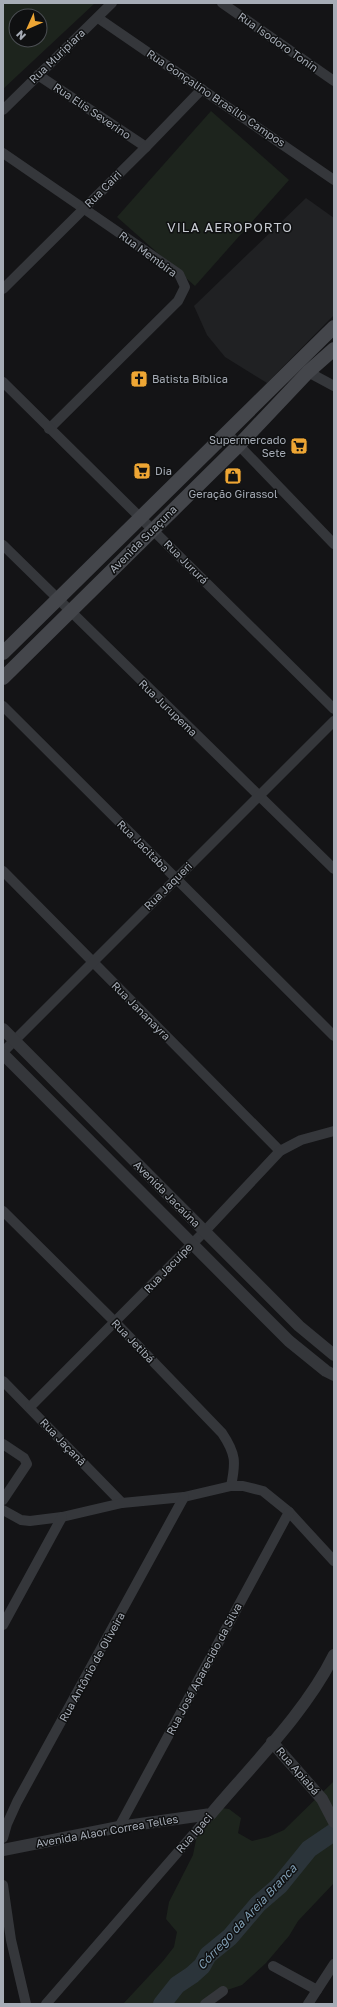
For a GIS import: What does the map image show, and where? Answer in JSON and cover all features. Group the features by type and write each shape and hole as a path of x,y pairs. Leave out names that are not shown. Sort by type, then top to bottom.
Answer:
{"main road":[{"name":"Avenida Suaçuna","path":"3,653 58,601 334,327"},
{"name":"Avenida Suaçuna","path":"3,678 152,529 239,445 308,372 334,349"}],"street":[{"name":"Rua Muripiara","path":"3,110 112,3"},
{"name":"Rua Isodoro Tonin","path":"222,3 334,81"},
{"name":"Rua Gonçalino Brasílio Campos","path":"98,18 334,180"},
{"name":"Rua Elis Severino","path":"38,75 146,147"},
{"name":"Rua Cairi","path":"3,289 146,147 202,89"},
{"name":"Rua Membira","path":"3,153 179,274 185,287 178,301 49,429"},
{"path":"308,372 332,381"},
{"name":"Rua Jururá","path":"3,382 334,709"},
{"path":"227,433 334,544"},
{"name":"Rua Jurupema","path":"3,545 69,612 334,870"},
{"name":"Rua Jacitaba","path":"3,706 334,1036"},
{"name":"Rua Jaqueri","path":"3,1053 258,795 334,721"},
{"name":"Rua Jananayra","path":"3,871 280,1151"},
{"name":"Avenida Jacaúna","path":"3,1029 299,1326 334,1355"},
{"name":"Avenida Jacaúna","path":"3,1053 193,1242 289,1341 326,1371 334,1375"},
{"name":"Rua Jacuípe","path":"30,1407 204,1232 280,1151 301,1140 334,1131"},
{"name":"Rua Jetibá","path":"3,1211 115,1322 222,1433 233,1449 236,1466 231,1486"},
{"name":"Rua Jaçanã","path":"4,1384 30,1407 122,1503"},
{"path":"3,1444 24,1458 27,1464 3,1500"},
{"path":"3,1510 21,1520 30,1521 62,1517 122,1503 184,1497 231,1486 243,1486 263,1491 289,1512 334,1561"},
{"name":"Rua Antônio de Oliveira","path":"3,1838 7,1824 17,1802 184,1497"},
{"name":"Rua José Aparecido da Silva","path":"119,1827 289,1512"},
{"path":"3,1625 62,1517"},
{"name":"Rua Igaci","path":"46,2004 272,1742 324,1676 334,1654"},
{"name":"Rua Apiabá","path":"272,1742 322,1799 334,1822"},
{"name":"Avenida Alaor Correa Telles","path":"3,1850 119,1827 211,1814"},
{"path":"3,1884 11,1940 26,2004"},
{"path":"308,2004 334,1964"},
{"path":"273,1966 317,1990"},
{"path":"205,2004 223,1991"}],"shaded area":[{"path":"3,3 95,3 48,47 48,8 8,8 8,48 47,48 3,89"},
{"path":"211,111 289,180 195,286 117,217"},
{"path":"306,198 334,218 334,315 267,383 225,357 207,335 194,306"},
{"path":"334,1781 334,1883 298,1921 289,1936 266,1963 242,1985 227,1990 203,2004 123,2004 174,1947 177,1932 166,1919 169,1902 193,1855 197,1835 213,1807 229,1809 241,1818 238,1833 252,1841 268,1837 284,1830"}],"waterway":[{"name":"Córrego da Areia Branca","path":"162,2004 177,1985 202,1966 208,1955 230,1937 258,1904 279,1886 309,1849 334,1832"}],"place":[{"name":"Batista Bíblica","path":"139,379"},
{"name":"Supermercado Sete","path":"299,446"},
{"name":"Dia","path":"142,471"},
{"name":"Geração Girassol","path":"233,476"}],"district":[{"name":"VILA AEROPORTO","path":"230,227"}]}
